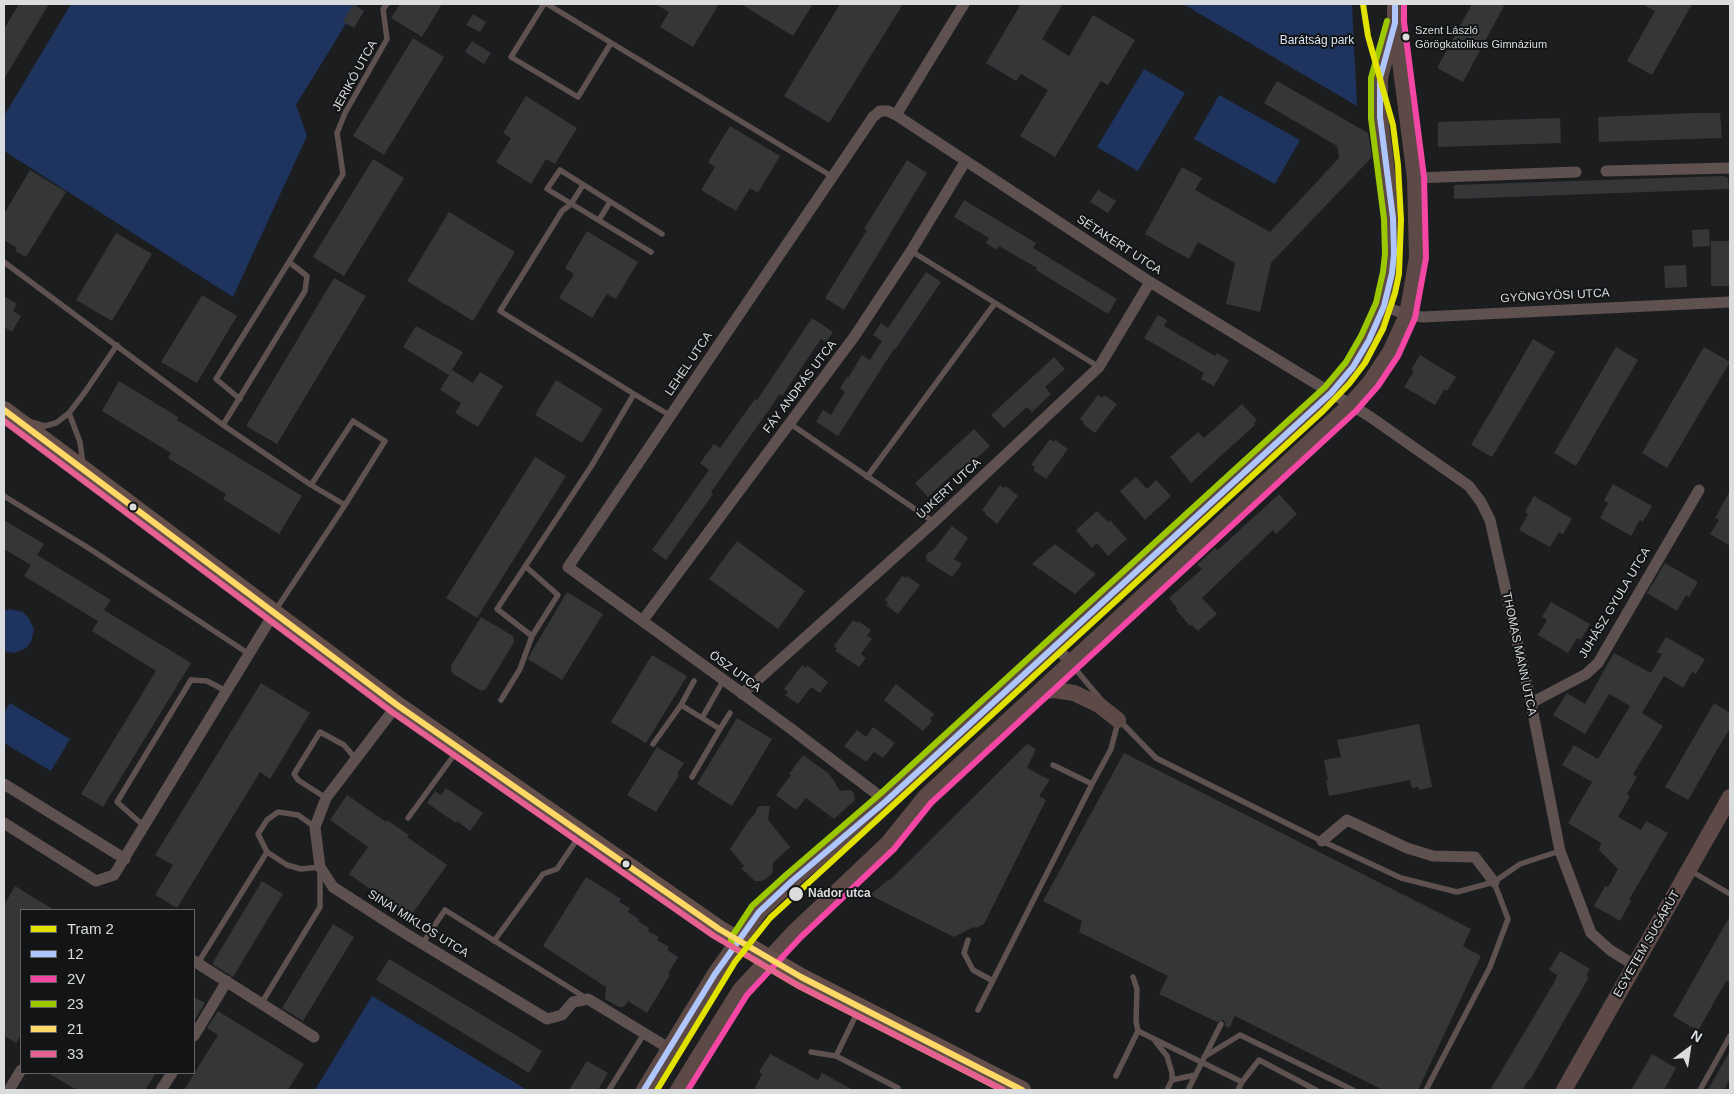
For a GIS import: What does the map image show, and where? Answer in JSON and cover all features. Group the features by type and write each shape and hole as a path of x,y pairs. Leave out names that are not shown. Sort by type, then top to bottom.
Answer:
{"main road":[{"path":"8,413 84,472 397,705 719,929 801,977 1022,1090"}],"street":[{"path":"896,115 964,4"},
{"path":"678,1090 740,990 795,931 888,843 925,797 1350,405 1371,381 1390,352 1407,315 1417,257 1415,178 1395,23 1395,4"},
{"path":"644,1090 715,974 760,912 886,801 1331,393 1358,360 1384,306 1392,273 1394,254 1393,218 1380,117 1380,78 1395,23"},
{"name":"LEHEL UTCA","path":"568,567 874,117 880,111 888,111 896,115"},
{"name":"SÉTAKERT UTCA","path":"896,115 1150,282 1331,393"},
{"name":"FÁY ANDRÁS UTCA","path":"643,620 854,338 911,251 965,162"},
{"path":"1606,171 1730,168"},
{"path":"1415,178 1576,172"},
{"name":"ÚJKERT UTCA","path":"742,694 934,522 1099,367 1150,282"},
{"name":"GYÖNGYÖSI UTCA","path":"1384,306 1407,315 1424,317 1730,302"},
{"name":"THOMAS MANN UTCA","path":"1331,393 1469,486 1482,502 1490,520 1531,703 1560,851 1591,933 1610,950 1634,965"},
{"name":"JUHÁSZ GYULA UTCA","path":"1531,703 1586,674 1598,663 1698,490"},
{"name":"ÖSZ UTCA","path":"568,567 790,728 886,801"},
{"path":"4,823 96,881 114,875 274,613"},
{"path":"1055,646 1070,662"},
{"path":"1038,693 1054,690 1074,693 1099,705 1118,720"},
{"name":"SINAI MIKLÓS UTCA","path":"397,705 326,798 315,826 320,867 332,886 422,944 547,1019 562,1015 573,1002 588,999"},
{"path":"4,784 125,859"},
{"name":"EGYETEM SUGÁRÚT","path":"1564,1090 1730,797"},
{"path":"1322,841 1347,820 1407,848 1433,856 1474,857 1494,882"},
{"path":"196,962 314,1036"},
{"path":"195,1034 227,981"},
{"path":"588,999 670,1049"},
{"path":"9,1090 20,1072"},
{"path":"161,1090 171,1074"}],"lane":[{"name":"JERIKÓ UTCA","path":"240,400 216,379 342,174 337,133 345,113 387,40 383,10 387,4"},
{"path":"611,43 578,97 512,57 545,4 611,43 833,177"},
{"path":"651,252 547,189 560,170 662,234"},
{"path":"583,185 571,204 562,211 500,311 671,416"},
{"path":"599,220 610,202"},
{"path":"911,251 1099,367"},
{"path":"4,262 223,425 311,485 345,505"},
{"path":"223,425 306,291 307,276 289,262"},
{"path":"867,477 995,303"},
{"path":"8,413 45,426 56,423 69,413 117,345"},
{"path":"532,636 497,609 592,464 634,394"},
{"path":"69,413 80,442 84,472"},
{"path":"274,613 385,442 353,421 311,485"},
{"path":"789,423 934,522"},
{"path":"4,496 90,549 249,654"},
{"path":"501,700 520,669 532,636 558,595 525,566"},
{"path":"1070,662 1118,720 1156,758 1322,841 1401,878 1457,892 1494,882 1520,864 1560,851"},
{"path":"144,826 117,802 191,680 207,681 226,691"},
{"path":"652,744 681,705 694,681"},
{"path":"702,718 723,681"},
{"path":"681,705 720,729"},
{"path":"692,776 730,713"},
{"path":"978,1010 1111,749 1118,720"},
{"path":"326,798 298,780 294,774 320,732 344,745 355,758"},
{"path":"408,818 458,749"},
{"path":"1053,765 1092,784"},
{"path":"261,1004 320,907 320,867 301,869 287,865 267,852 258,834 267,820 278,812 298,815 315,826"},
{"path":"494,941 543,874 557,869 582,833"},
{"path":"196,962 267,852"},
{"path":"1689,870 1730,894"},
{"path":"1426,1090 1490,967 1508,919 1494,882"},
{"path":"422,944 445,910 588,999"},
{"path":"968,940 964,953 973,970 994,981"},
{"path":"1116,1076 1138,1031 1136,1021 1137,989 1133,977"},
{"path":"836,1056 860,1007"},
{"path":"1188,1090 1221,1024"},
{"path":"1138,1031 1203,1060 1242,1082"},
{"path":"609,1090 644,1034"},
{"path":"1203,1060 1240,1035 1353,1090"},
{"path":"1700,1090 1730,1036"},
{"path":"1154,1039 1166,1056 1172,1073 1172,1080 1167,1090"},
{"path":"811,1052 836,1056 898,1088"},
{"path":"1238,1090 1259,1060 1317,1090"},
{"path":"1172,1080 1195,1075"}],"green space":[{"path":"71,4 358,4 296,105 307,136 233,297 4,151 4,116"},
{"name":"Barátság park","path":"1183,4 1352,4 1357,106"},
{"path":"1144,69 1185,93 1138,171 1097,147"},
{"path":"1219,95 1300,140 1275,184 1194,139"},
{"path":"10,609 23,612 34,629 31,642 26,648 14,653 4,651 4,611"},
{"path":"10,703 70,739 51,771 4,743 4,713"},
{"path":"372,996 527,1090 315,1090"}],"building":[{"path":"19,4 49,4 4,79 4,29"},
{"path":"353,4 364,11 354,28 343,22"},
{"path":"400,4 442,4 422,37 391,18"},
{"path":"655,4 719,4 693,47 660,27 669,12"},
{"path":"741,4 813,4 793,36"},
{"path":"840,4 903,4 829,123 784,96"},
{"path":"1021,4 1063,4 1042,39 1069,56 1093,15 1135,40 1108,85 1101,81 1055,157 1020,136 1048,90 1021,74 1016,81 986,63"},
{"path":"1472,4 1505,4 1463,82 1437,68"},
{"path":"1642,4 1692,4 1652,75 1627,61 1655,11"},
{"path":"473,14 486,22 480,32 466,25"},
{"path":"413,38 444,57 384,155 353,136"},
{"path":"472,41 491,53 484,64 465,52"},
{"path":"1277,81 1368,133 1372,157 1271,263 1260,312 1226,304 1235,263 1198,242 1189,259 1145,234 1182,167 1202,178 1195,190 1270,232 1339,158 1337,146 1264,103"},
{"path":"526,96 577,128 555,164 546,159 531,184 496,162 511,138 503,133"},
{"path":"1720,113 1722,138 1599,142 1598,117"},
{"path":"1560,118 1561,143 1438,147 1438,122"},
{"path":"730,126 780,156 758,193 750,188 736,211 701,190 715,167 708,162"},
{"path":"373,159 404,178 344,276 313,257"},
{"path":"907,160 927,173 844,310 825,298 867,230 864,229"},
{"path":"30,170 66,192 26,257 15,251 17,248 4,240 4,214"},
{"path":"1723,176 1728,178 1729,189 1454,199 1454,185"},
{"path":"1098,190 1116,201 1108,213 1090,202"},
{"path":"964,200 1036,243 1033,248 1117,299 1108,314 1036,270 1037,268 999,246 997,250 986,243 989,238 954,217"},
{"path":"449,212 515,252 473,321 407,281"},
{"path":"1709,229 1710,246 1693,247 1692,230"},
{"path":"587,231 638,262 616,299 607,294 592,318 559,298 574,274 565,268"},
{"path":"116,233 152,254 112,321 76,300"},
{"path":"1711,241 1730,241 1730,286 1711,286"},
{"path":"1686,265 1687,287 1665,288 1664,266"},
{"path":"926,272 941,282 894,349 838,436 816,422 823,410 831,415 845,392 840,388 862,355 870,360 882,341 873,335 881,323 888,328"},
{"path":"334,278 366,296 277,444 246,426"},
{"path":"202,295 237,316 197,383 161,362"},
{"path":"4,296 17,304 13,311 21,316 12,332 4,327"},
{"path":"1158,315 1167,320 1164,326 1215,356 1217,353 1229,360 1214,386 1201,379 1204,373 1144,338"},
{"path":"812,318 833,332 826,342 821,339 782,396 780,394 666,560 652,550 709,470 700,463 714,444 720,448 755,399 757,400"},
{"path":"416,326 463,352 452,370 473,383 480,372 503,386 478,427 455,413 461,403 440,390 449,375 403,347"},
{"path":"1533,339 1555,352 1492,457 1471,445"},
{"path":"1616,347 1638,360 1576,466 1554,453"},
{"path":"1704,347 1730,362 1667,468 1642,453"},
{"path":"1420,355 1456,377 1447,391 1444,390 1435,405 1404,387 1414,371 1411,370"},
{"path":"1054,357 1065,369 1045,387 1051,394 1032,412 1027,407 1004,428 991,415"},
{"path":"556,380 603,409 582,443 535,415"},
{"path":"119,381 178,417 177,420 302,496 279,534 223,499 226,494 168,458 171,453 102,411"},
{"path":"1098,395 1102,398 1104,395 1117,404 1095,433 1083,424 1084,422 1080,419"},
{"path":"1242,404 1257,420 1254,423 1255,425 1191,483 1170,457 1198,432 1204,438"},
{"path":"974,429 990,446 962,474 958,469 928,497 915,483"},
{"path":"1050,439 1054,442 1055,440 1068,449 1046,479 1033,470 1035,467 1031,465"},
{"path":"535,457 566,476 477,618 446,598"},
{"path":"1136,477 1147,489 1156,480 1171,496 1145,520 1120,491"},
{"path":"1613,484 1652,506 1643,522 1640,520 1631,536 1600,518 1608,503 1604,500"},
{"path":"1000,485 1004,488 1006,486 1018,496 997,524 982,510"},
{"path":"1730,491 1730,546 1710,534 1719,520 1715,518"},
{"path":"1279,494 1297,514 1276,534 1273,530 1202,598 1217,614 1198,631 1192,625 1190,626 1176,610 1178,609 1169,598 1202,569 1197,565 1215,548 1218,550"},
{"path":"1534,496 1572,519 1563,534 1559,532 1550,547 1519,530 1528,514 1525,512"},
{"path":"1097,511 1108,522 1110,520 1127,539 1108,556 1097,543 1092,548 1076,530"},
{"path":"4,520 44,544 37,555 111,600 104,610 191,663 103,807 81,794 156,671 92,631 98,621 24,576 31,565 4,549"},
{"path":"952,526 968,538 954,559 962,564 952,577 927,561 926,555 933,550"},
{"path":"737,541 805,591 778,629 709,579"},
{"path":"1055,544 1096,574 1075,594 1032,564"},
{"path":"1665,563 1698,582 1689,597 1686,595 1677,611 1647,593"},
{"path":"902,576 906,578 907,576 920,585 898,614 886,605 888,602 885,600"},
{"path":"567,592 603,614 562,680 528,659"},
{"path":"1551,602 1590,624 1581,640 1577,638 1568,653 1538,635 1547,620 1542,617"},
{"path":"481,617 513,636 514,642 486,689 481,691 452,673 451,666"},
{"path":"853,620 857,623 858,621 871,630 867,636 872,639 861,654 866,658 859,667 835,651 837,648 834,646"},
{"path":"1666,637 1705,659 1696,674 1692,672 1683,688 1664,676 1642,713 1663,726 1633,774 1637,777 1627,794 1630,796 1618,817 1641,830 1646,821 1668,833 1629,900 1631,901 1620,921 1594,906 1605,886 1608,887 1618,869 1599,850 1601,843 1568,823 1592,782 1562,765 1574,745 1598,759 1630,706 1609,694 1585,734 1553,715 1567,693 1585,704 1614,653 1651,673 1662,654 1657,652"},
{"path":"652,655 687,676 646,743 611,722"},
{"path":"802,665 806,668 807,665 828,682 820,693 811,687 798,704 785,695 788,692 784,689"},
{"path":"261,683 310,713 270,779 260,772 177,908 155,895 173,865 155,855"},
{"path":"896,684 934,714 930,719 932,721 923,731 884,700"},
{"path":"1714,703 1730,713 1730,728 1688,800 1665,787"},
{"path":"737,718 772,739 732,806 697,784"},
{"path":"1419,724 1432,787 1419,790 1418,787 1412,788 1410,780 1329,796 1324,760 1341,757 1337,740"},
{"path":"873,727 895,743 883,758 874,752 866,762 844,746 857,730 866,737"},
{"path":"1027,744 1036,749 1027,768 1050,780 1039,796 1046,800 984,924 976,928 973,927 954,937 870,895 890,880"},
{"path":"657,747 684,763 677,774 679,775 656,812 627,795"},
{"path":"1124,753 1471,929 1463,946 1481,956 1418,1090 1383,1090 1235,1016 1229,1028 1225,1026 1223,1020 1217,1022 1159,994 1168,976 1079,932 1082,921 1043,901"},
{"path":"803,755 828,773 840,791 851,790 854,793 855,800 834,819 806,798 796,810 776,795"},
{"path":"446,788 483,813 470,831 427,803 435,791 441,795"},
{"path":"347,795 386,822 387,820 409,835 407,837 447,865 410,917 349,874 368,847 330,820"},
{"path":"760,806 770,806 768,820 790,847 773,863 772,874 762,881 755,881 741,868 744,866 730,849"},
{"path":"586,877 621,899 619,902 630,908 628,912 649,928 648,931 659,937 657,940 669,947 667,950 678,957 668,974 670,975 647,1013 628,1001 624,1007 619,1007 605,999 606,987 543,946"},
{"path":"262,881 283,894 233,977 212,964"},
{"path":"15,886 52,909 20,909 20,1037 16,1043 4,1036 4,905"},
{"path":"1730,916 1730,983 1726,981 1698,1031 1673,1016"},
{"path":"333,924 354,937 303,1021 282,1008"},
{"path":"1560,951 1590,969 1586,976 1589,977 1530,1080 1522,1090 1490,1090 1555,981 1557,975 1549,970"},
{"path":"389,959 542,1051 529,1073 376,980"},
{"path":"195,998 205,1003 195,1019"},
{"path":"218,1011 304,1064 288,1090 184,1090 218,1035 207,1028"},
{"path":"1730,1051 1730,1079 1724,1090 1708,1090"},
{"path":"770,1054 818,1080 822,1073 853,1090 754,1090 762,1074 759,1072"},
{"path":"1652,1054 1676,1068 1664,1090 1631,1090"},
{"path":"587,1061 608,1073 598,1090 569,1090"},
{"path":"50,1074 155,1074 145,1090 77,1090"}],"tram line":[{"name":"2","path":"657,1090 735,962 770,918 1323,411 1349,384 1365,363 1383,329 1395,293 1399,274 1401,220 1398,165 1393,125 1368,36 1363,4"}],"transit line":[{"name":"12","path":"644,1090 715,974 759,912 792,881 886,801 1331,393 1353,367 1369,340 1384,306 1392,273 1394,254 1393,218 1380,117 1380,78 1395,23 1395,4"},
{"name":"2V","path":"688,1090 747,995 801,937 894,849 931,803 1356,411 1378,386 1398,356 1415,318 1426,258 1424,177 1404,22 1404,4"},
{"name":"23","path":"1003,1090 797,985 734,948 731,944 731,938 752,906 880,794 1325,387 1346,362 1361,336 1376,303 1383,272 1385,254 1384,219 1371,118 1371,78 1387,21"},
{"name":"21","path":"4,410 397,705 719,929 801,977 1022,1090"},
{"name":"33","path":"4,421 392,712 714,936 797,985 1003,1090"}],"place":[{"name":"Szent László Görögkatolikus Gimnázium","path":"1406,37"},
{"name":"Nádor utca","path":"796,894"}]}
